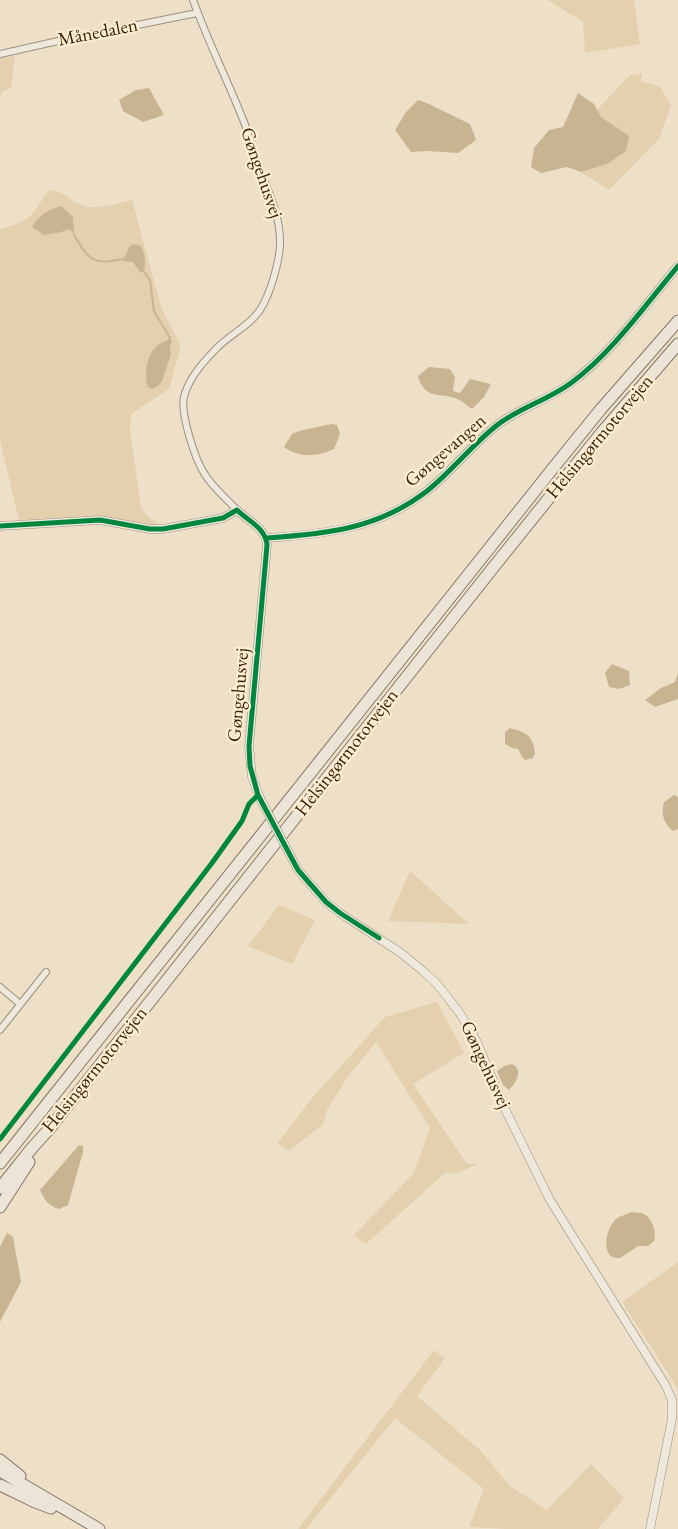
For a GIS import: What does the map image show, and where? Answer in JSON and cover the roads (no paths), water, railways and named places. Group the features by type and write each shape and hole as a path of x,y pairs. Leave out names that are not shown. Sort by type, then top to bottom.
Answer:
{"highway":[{"name":"Helsingørmotorvejen","path":"0,1163 600,409 678,321"},
{"name":"Helsingørmotorvejen","path":"0,1188 50,1128 602,432 678,344"},
{"path":"0,1207 50,1128"},
{"path":"0,1460 88,1525"},
{"path":"0,1471 88,1525"},
{"path":"0,1479 52,1508 99,1529"},
{"path":"0,1485 52,1508"}],"street":[{"name":"Gøngehusvej","path":"192,0 245,124 256,160 275,207 280,229 278,257 266,298 260,310 252,320 224,340 214,351 195,375 184,396 185,420 204,474 237,510 261,530 266,538 249,746 252,777 260,798 298,870 326,902 416,965 437,984 459,1012 476,1040 506,1111 550,1200 666,1386 672,1400 672,1419 650,1529"},
{"name":"Månedalen","path":"0,54 197,13"},
{"name":"Gøngevangen","path":"266,538 344,530 369,522 411,501 448,473 498,425 553,394 588,369 608,349 678,266"},
{"path":"0,526 100,520 150,529 163,529 223,518 237,510"},
{"path":"0,1030 46,972"},
{"path":"0,987 20,1004"}],"waterway":[{"path":"74,235 84,251 93,259 98,261 123,259"},
{"path":"144,272 150,280 154,311 170,338"}]}
